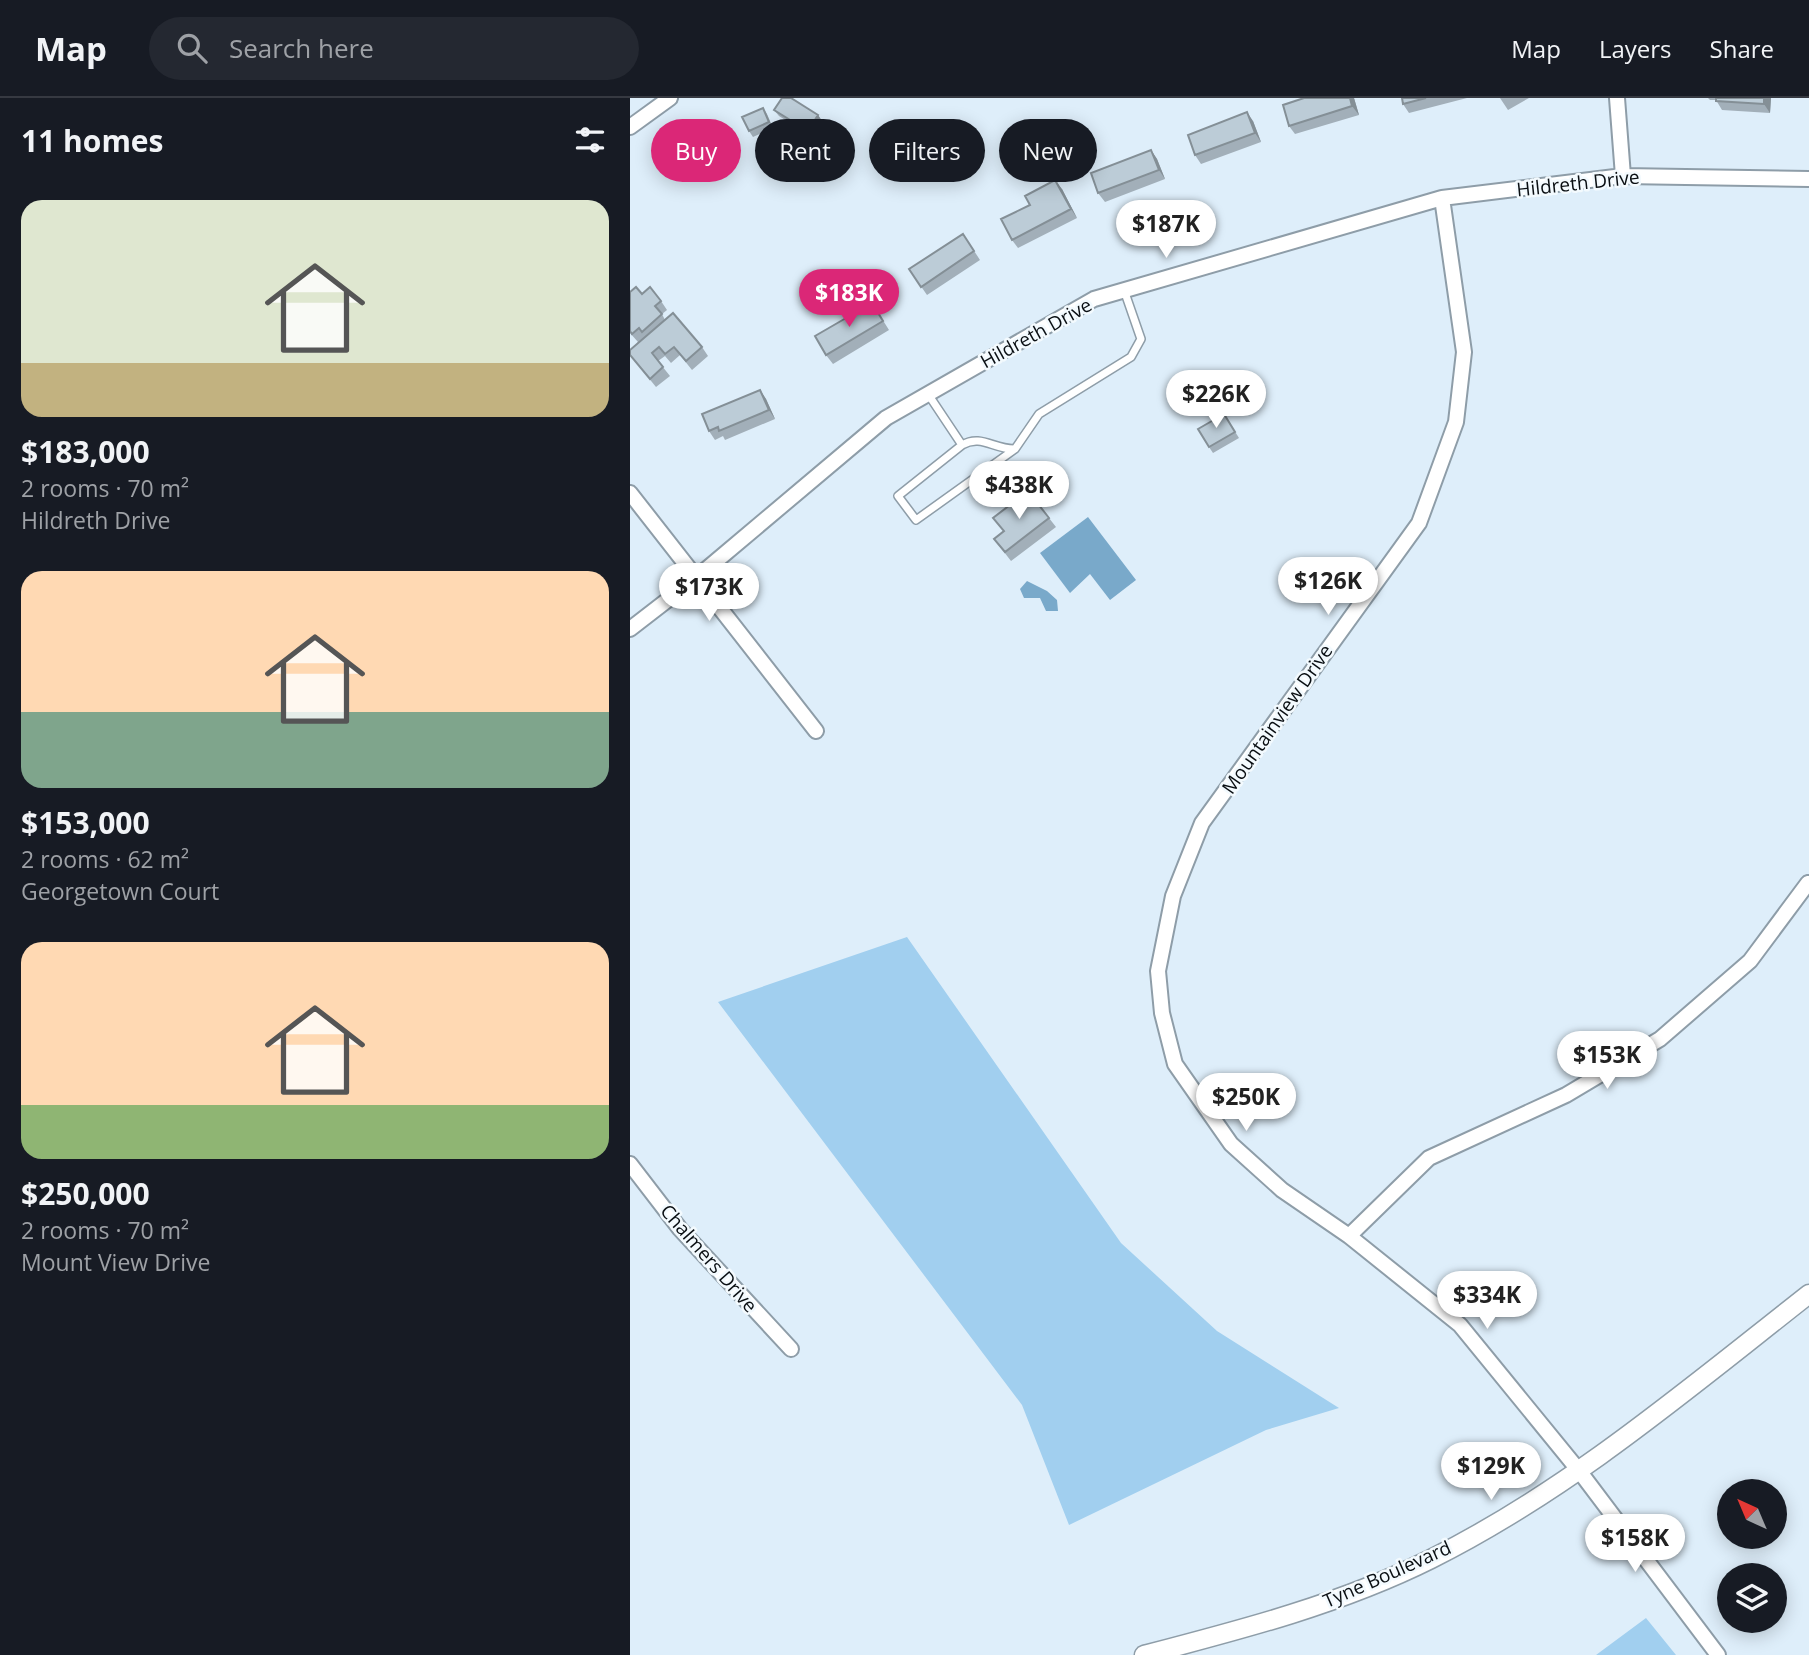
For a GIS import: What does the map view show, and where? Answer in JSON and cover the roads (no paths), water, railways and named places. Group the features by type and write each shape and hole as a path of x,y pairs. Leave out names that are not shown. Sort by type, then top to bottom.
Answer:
{"street":[{"path":"630,127 670,98"},
{"path":"1617,98 1623,176"},
{"name":"Hildreth Drive","path":"630,629 696,578 886,418 1094,299 1443,198 1623,176 1809,179"},
{"name":"Mountainview Drive","path":"1349,1237 1282,1189 1231,1144 1175,1064 1162,1013 1158,971 1173,896 1202,823 1419,523 1427,506 1456,422 1464,352 1443,198"},
{"path":"630,493 816,731"},
{"path":"1718,1655 1580,1472 1460,1325 1349,1237 1429,1158 1566,1095 1660,1038 1750,961 1808,883"},
{"name":"Chalmers Drive","path":"630,1164 680,1228 791,1349"},
{"name":"Tyne Boulevard","path":"1144,1655 1294,1613 1430,1559 1580,1472 1809,1294"}],"lane":[{"path":"1015,449 972,439 898,496 916,520 1015,449 1039,414 1131,357 1141,340 1124,290"},
{"path":"928,394 962,445"}]}
